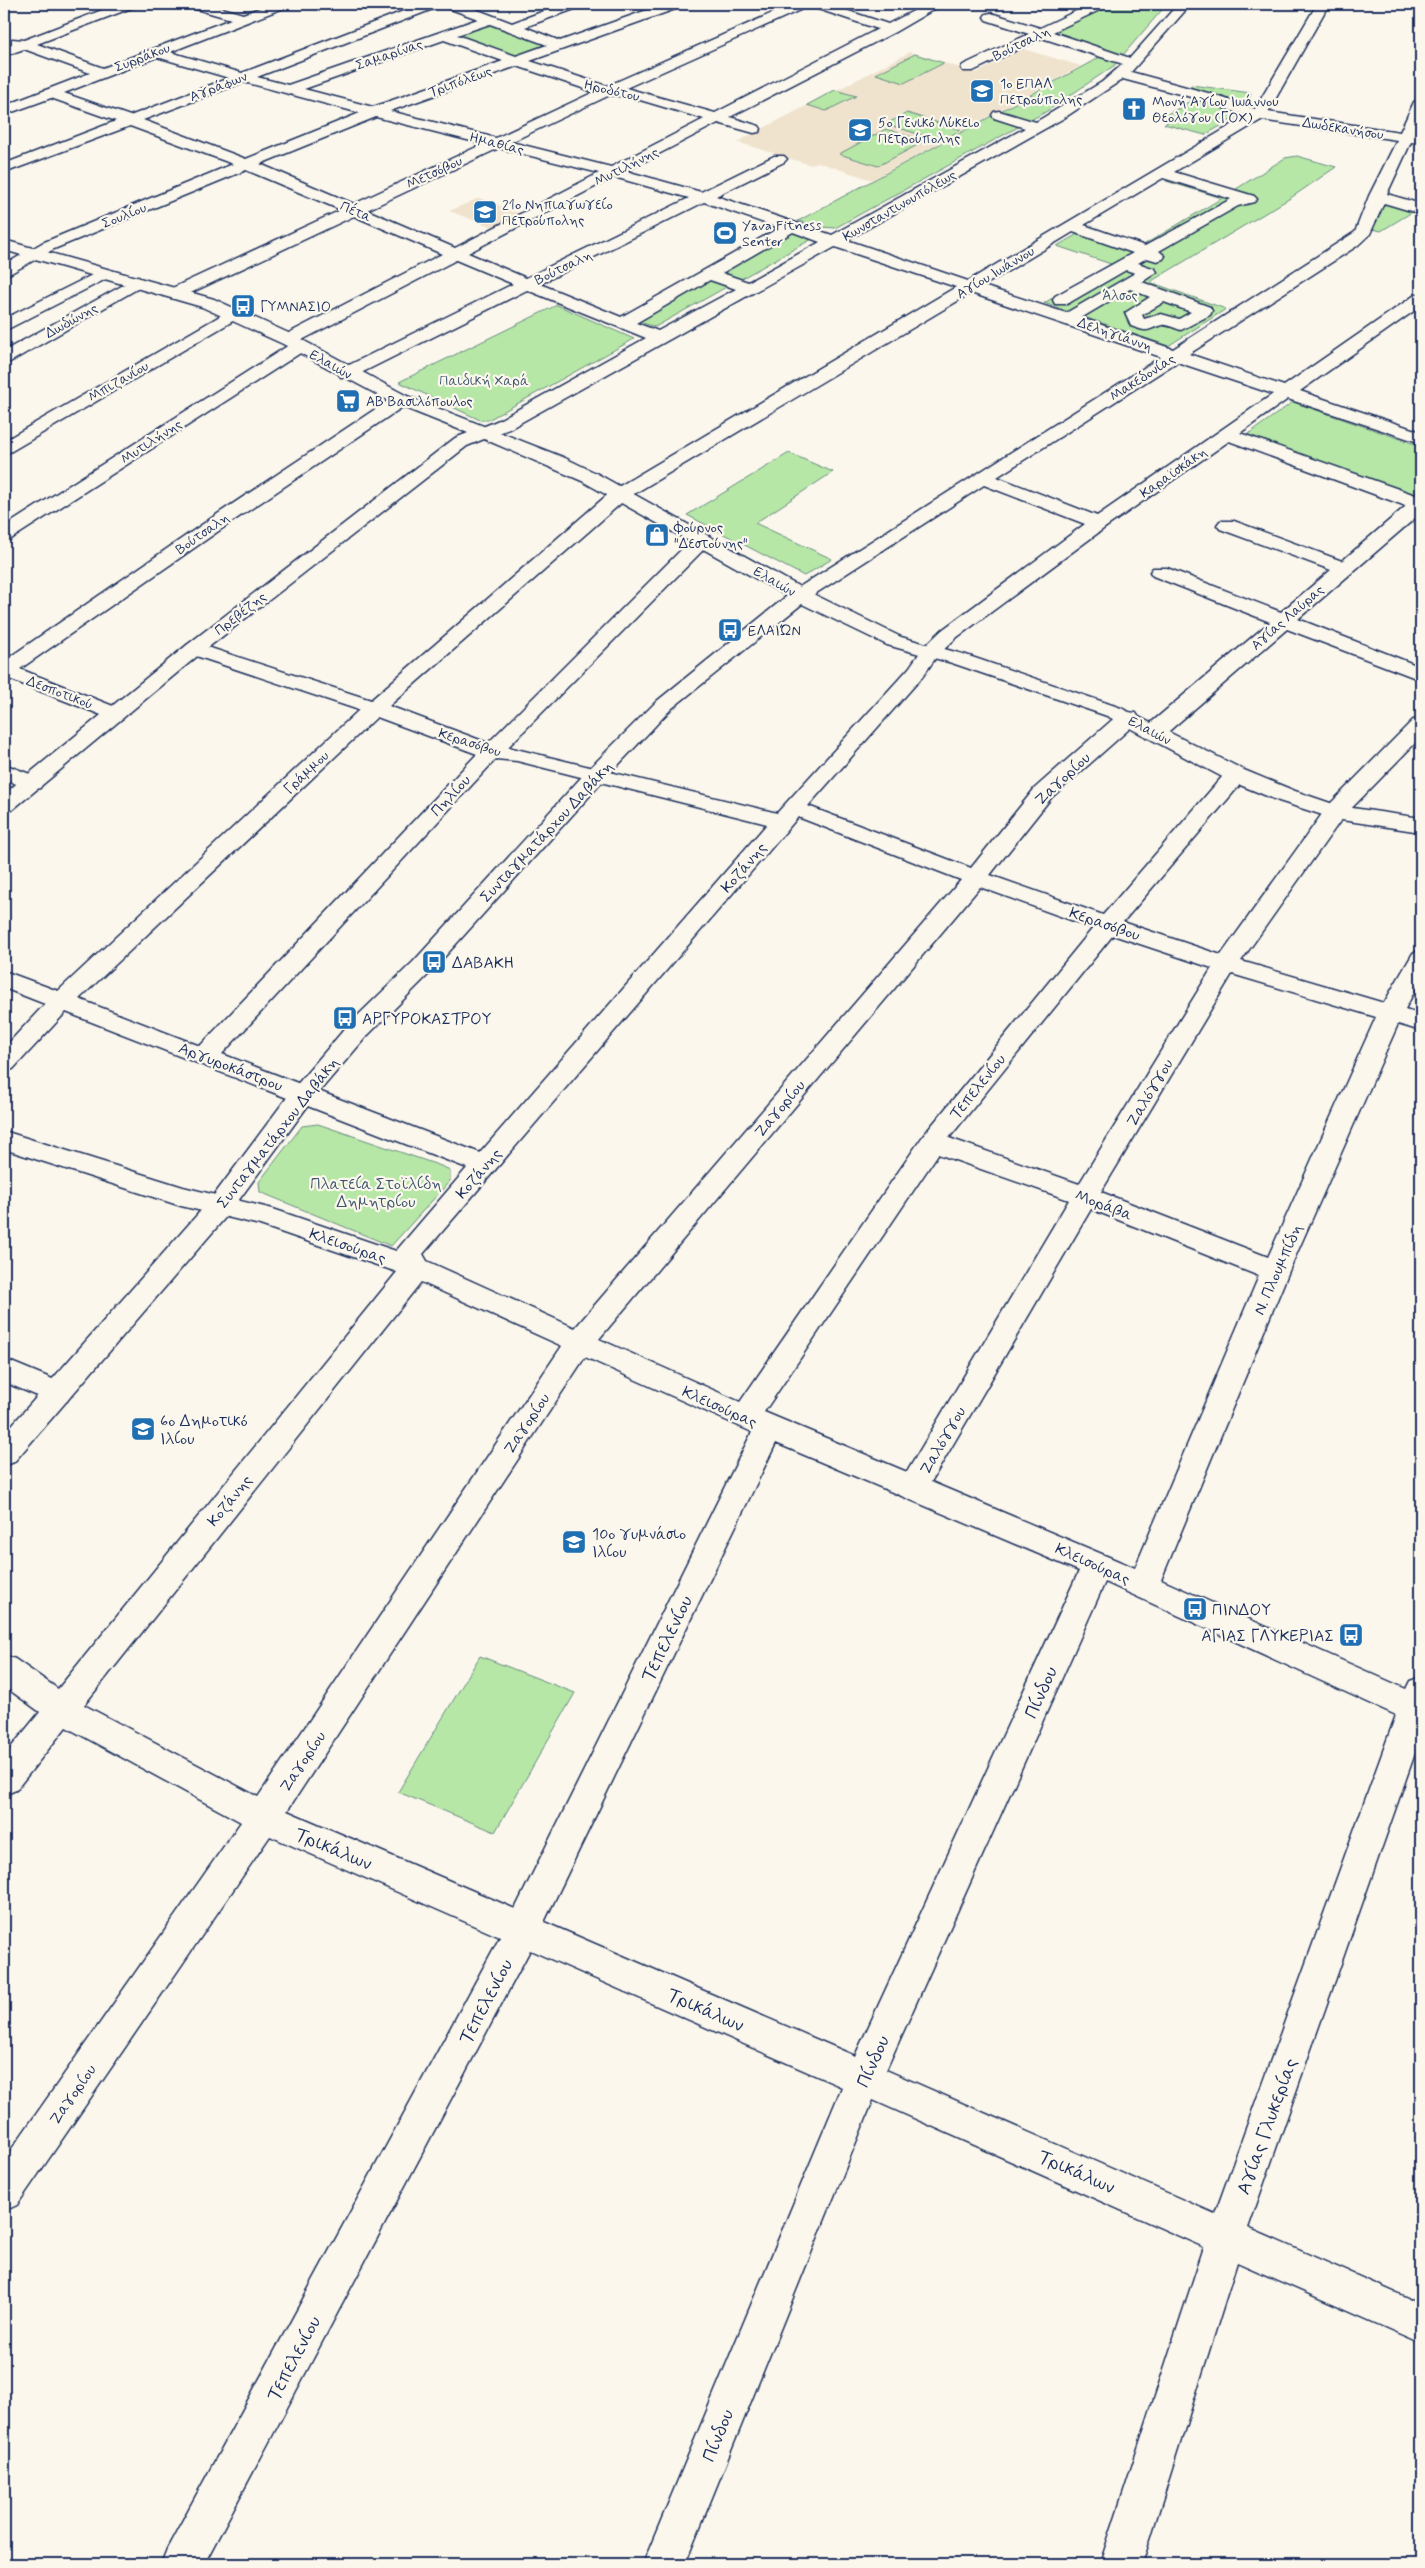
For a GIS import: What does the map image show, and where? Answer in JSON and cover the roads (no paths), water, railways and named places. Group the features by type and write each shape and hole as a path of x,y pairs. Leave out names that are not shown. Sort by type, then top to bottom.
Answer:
{"street":[{"path":"4,52 129,4"},
{"path":"194,4 243,18"},
{"name":"Συρράκου","path":"4,111 281,4"},
{"name":"Αγράφων","path":"4,169 433,4"},
{"path":"513,27 574,4"},
{"name":"Τριπόλεως","path":"247,165 374,112 676,4"},
{"name":"Μετσόβου","path":"176,293 608,91 803,4"},
{"path":"814,4 890,29"},
{"name":"Μυτιλήνης","path":"4,535 294,343 614,172 937,4"},
{"name":"Βούτσαλη","path":"968,68 1101,4"},
{"name":"Κωνσταντινουπόλεως","path":"484,432 506,424 837,240 1107,86 1127,69 1185,4"},
{"name":"Αγίου Ιωάννου","path":"620,494 1260,114 1323,4"},
{"path":"457,5 559,45"},
{"name":"Δωδεκανήσου","path":"991,17 1041,33 1127,69 1260,114 1413,138"},
{"name":"Σαμαρίνας","path":"288,90 491,19"},
{"name":"Ηροδότου","path":"443,35 608,91 631,93 754,129"},
{"path":"4,38 102,72"},
{"name":"Ημαθίας","path":"156,52 240,78 614,172 703,197 837,240"},
{"name":"Πέτα","path":"50,93 129,120 247,165 457,255 660,338"},
{"name":"Μακεδονίας","path":"800,595 985,479 1351,243 1362,234 1377,196 1413,138 1421,102"},
{"path":"999,116 1037,127"},
{"name":"Βούτσαλη","path":"347,373 779,160"},
{"name":"Σουλίου","path":"4,272 48,246 247,165"},
{"path":"1160,173 1249,199"},
{"path":"1044,310 1233,203 1249,199 1266,190"},
{"path":"1377,196 1421,209"},
{"path":"1210,216 1238,219 1251,211 1249,199"},
{"path":"623,323 793,226"},
{"path":"1068,319 1169,260 1071,226"},
{"path":"1173,237 1196,244"},
{"name":"Δεληγιάννη","path":"837,240 1421,438"},
{"name":"Ελαιών","path":"4,245 176,293 232,314 294,343 347,373 401,400 558,462 620,494 800,595 894,640 959,659 1128,718 1236,775 1336,812 1421,825"},
{"path":"1125,264 1149,272"},
{"path":"4,326 104,274"},
{"path":"709,274 750,288"},
{"name":"Δωδώνης","path":"4,358 138,282"},
{"path":"1129,283 1164,296 1204,311 1182,324 1161,319 1148,326 1137,322 1133,313 1164,296"},
{"name":"Καραϊσκάκη","path":"930,652 949,634 1099,524 1421,299"},
{"path":"1061,300 1086,309"},
{"name":"Μπιζανίου","path":"4,448 232,314"},
{"path":"1190,319 1217,329"},
{"name":"Βούτσαλη","path":"4,670 226,517 401,400"},
{"name":"Πρεβέζης","path":"4,806 194,649 461,442 484,432"},
{"path":"1226,434 1420,504"},
{"path":"985,479 1099,524"},
{"name":"Γράμμου","path":"4,1064 62,1001 374,708 620,494"},
{"name":"Αγίας Λαύρας","path":"1154,732 1283,619 1420,504"},
{"path":"1227,525 1344,568"},
{"name":"Πηλίου","path":"205,1056 491,752 701,541"},
{"path":"1160,572 1421,674"},
{"name":"Συνταγματάρχου Δαβάκη","path":"4,1454 221,1205 303,1094 357,1032 421,968 596,775 664,705 800,595"},
{"name":"Κερασόβου","path":"194,649 374,708 491,752 517,755 596,775 788,815 1226,965 1391,1012 1421,1023"},
{"name":"Κοζάνης","path":"4,1780 60,1708 416,1268 409,1252 788,815 916,672 930,652"},
{"name":"Δεσποτικού","path":"4,670 116,714"},
{"name":"Ζαγορίου","path":"4,2192 264,1817 580,1342 975,878 1043,793 1128,718"},
{"name":"Ζαλόγγου","path":"914,1486 1085,1196 1226,965 1336,812 1421,725"},
{"path":"4,770 32,783"},
{"name":"Τεπελενίου","path":"182,2564 524,1929 757,1422 932,1142 1108,925 1236,775"},
{"name":"N. Πλουμπίδη","path":"1143,1585 1275,1270 1391,1012 1421,958"},
{"name":"Αργυροκάστρου","path":"4,979 485,1165"},
{"name":"Κλεισούρας","path":"4,1140 181,1196 264,1216 416,1268 757,1422 914,1486 1143,1585 1340,1676 1419,1703"},
{"name":"Μοράβα","path":"932,1142 1085,1196 1275,1270"},
{"path":"4,1370 57,1393"},
{"name":"Πίνδου","path":"664,2564 864,2078 1097,1565"},
{"name":"Τρικάλων","path":"4,1669 60,1708 264,1817 524,1929 1421,2324"},
{"name":"Αγίας Γλυκερίας","path":"1121,2564 1226,2237 1419,1703"}],"place":[{"name":"1ο ΕΠΑΛ Πετρούπολης","path":"982,91"},
{"name":"Μονή Αγίου Ιωάννου Θεολόγου (ΓΟΧ)","path":"1134,109"},
{"name":"5ο Γενικό Λύκειο Πετρούπολης","path":"860,130"},
{"name":"21ο Νηπιαγωγείο Πετρούπολης","path":"485,212"},
{"name":"Yava Fitness Senter","path":"725,233"},
{"name":"ΓΥΜΝΑΣΙΟ","path":"243,306"},
{"name":"ΑΒ Βασιλόπουλος","path":"348,401"},
{"name":"Φούρνος \"Δεστούνης\"","path":"657,535"},
{"name":"ΕΛΑΙΏΝ","path":"730,630"},
{"name":"ΔΑΒΑΚΗ","path":"434,962"},
{"name":"ΑΡΓΥΡΟΚΑΣΤΡΟΥ","path":"345,1018"},
{"name":"6ο Δημοτικό Ιλίου","path":"143,1429"},
{"name":"10ο γυμνάσιο Ιλίου","path":"574,1542"},
{"name":"ΠΙΝΔΟΥ","path":"1195,1609"},
{"name":"ΑΓΙΑΣ ΓΛΥΚΕΡΙΑΣ","path":"1351,1635"}],"park label":[{"name":"Άλσος","path":"1120,295"},
{"name":"Παιδική Χαρά","path":"484,380"},
{"name":"Πλατεία Στοϊλίδη Δημητρίου","path":"376,1192"}]}
